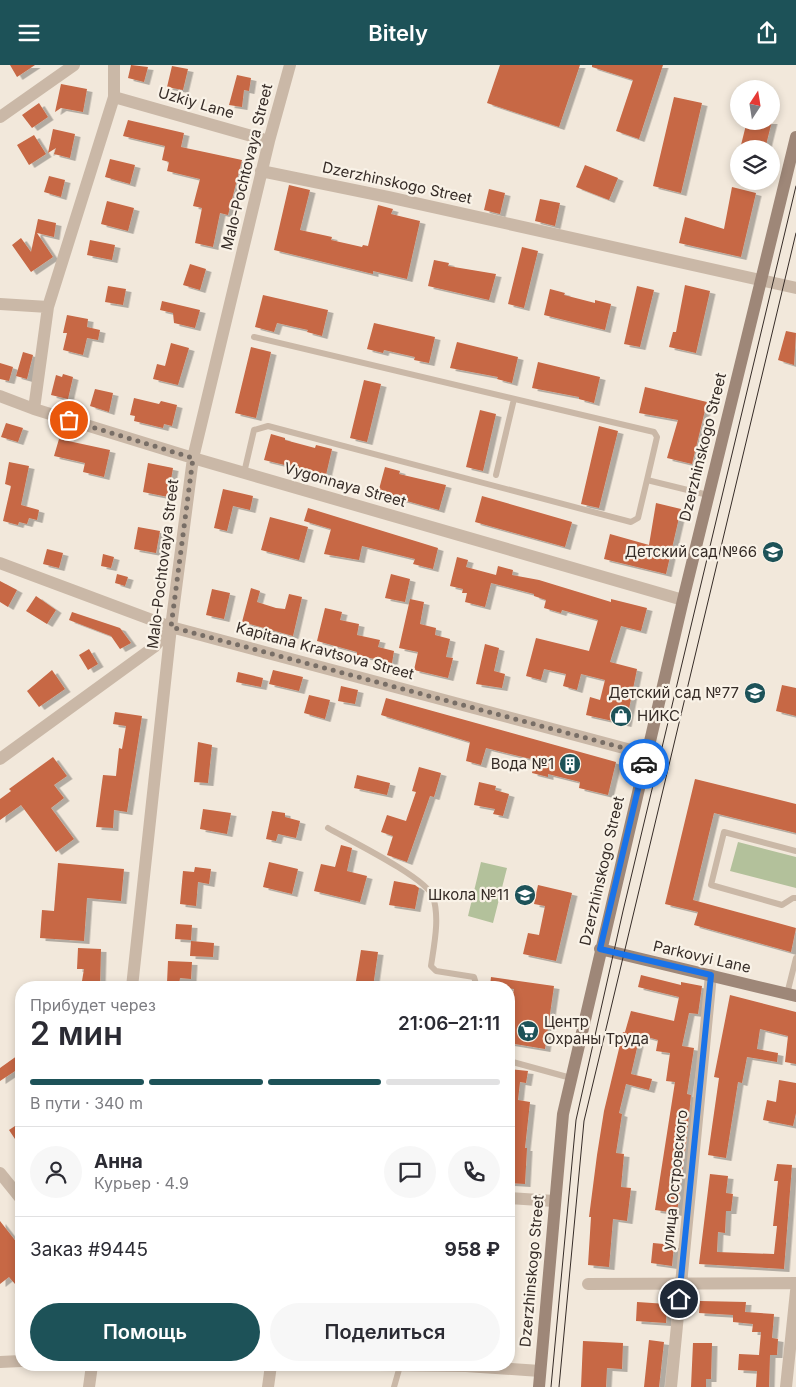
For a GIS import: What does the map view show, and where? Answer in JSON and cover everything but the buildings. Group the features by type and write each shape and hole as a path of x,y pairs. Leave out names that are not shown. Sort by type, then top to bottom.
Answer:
{"main road":[{"name":"Dzerzhinskogo Street","path":"539,1387 563,1114 646,754 796,137"},
{"name":"Parkovyi Lane","path":"600,949 791,995"}],"street":[{"path":"0,117 74,65"},
{"path":"34,409 48,307 114,97 114,65"},
{"name":"Malo-Pochtovaya Street","path":"133,981 171,627 193,458 261,171 290,65"},
{"name":"Uzkiy Lane","path":"114,97 269,141"},
{"name":"Dzerzhinskogo Street","path":"261,171 388,197 760,281"},
{"path":"760,281 796,289"},
{"path":"0,304 48,307"},
{"name":"Vygonnaya Street","path":"0,396 34,409 193,458 683,600"},
{"name":"Kapitana Kravtsova Street","path":"0,563 171,627 646,754"},
{"path":"0,759 154,647 171,627"},
{"name":"улица Островского","path":"671,1387 711,975"},
{"path":"0,1173 15,1192"},
{"path":"515,1198 554,1201"},
{"path":"588,1284 796,1283"},
{"path":"786,1387 796,1291"},
{"path":"0,1362 15,1361"},
{"path":"515,1369 540,1371"},
{"path":"89,1387 91,1371"},
{"path":"268,1387 270,1371"}],"lane":[{"path":"244,473 254,430 268,426 631,522 638,518 657,434 254,337"},
{"path":"496,475 514,399"},
{"path":"647,480 708,495"},
{"path":"328,828 420,881 433,895 435,907 435,939 431,966 436,971 474,977 475,981"},
{"path":"796,851 724,833 711,885 782,905 796,898"},
{"path":"791,995 796,958"},
{"path":"515,1063 571,1078"},
{"path":"394,1387 399,1371"}],"green space":[{"path":"738,842 796,857 796,888 730,871"},
{"path":"481,862 507,868 493,923 468,916"}],"tram line":[{"path":"551,1387 576,1120 623,911 796,186"},
{"path":"559,1387 584,1121 796,233"}],"way so far":[{"path":"69,420 193,458 171,627 646,754 644,764"}],"place":[{"name":"Детский сад №66","path":"773,552"},
{"name":"Детский сад №77","path":"755,693"},
{"name":"НИКС","path":"621,716"},
{"name":"Вода №1","path":"570,764"},
{"name":"Школа №11","path":"525,895"},
{"name":"Центр Охраны Труда","path":"528,1031"}],"route":[{"path":"644,764 600,949 711,975 679,1299"}]}
